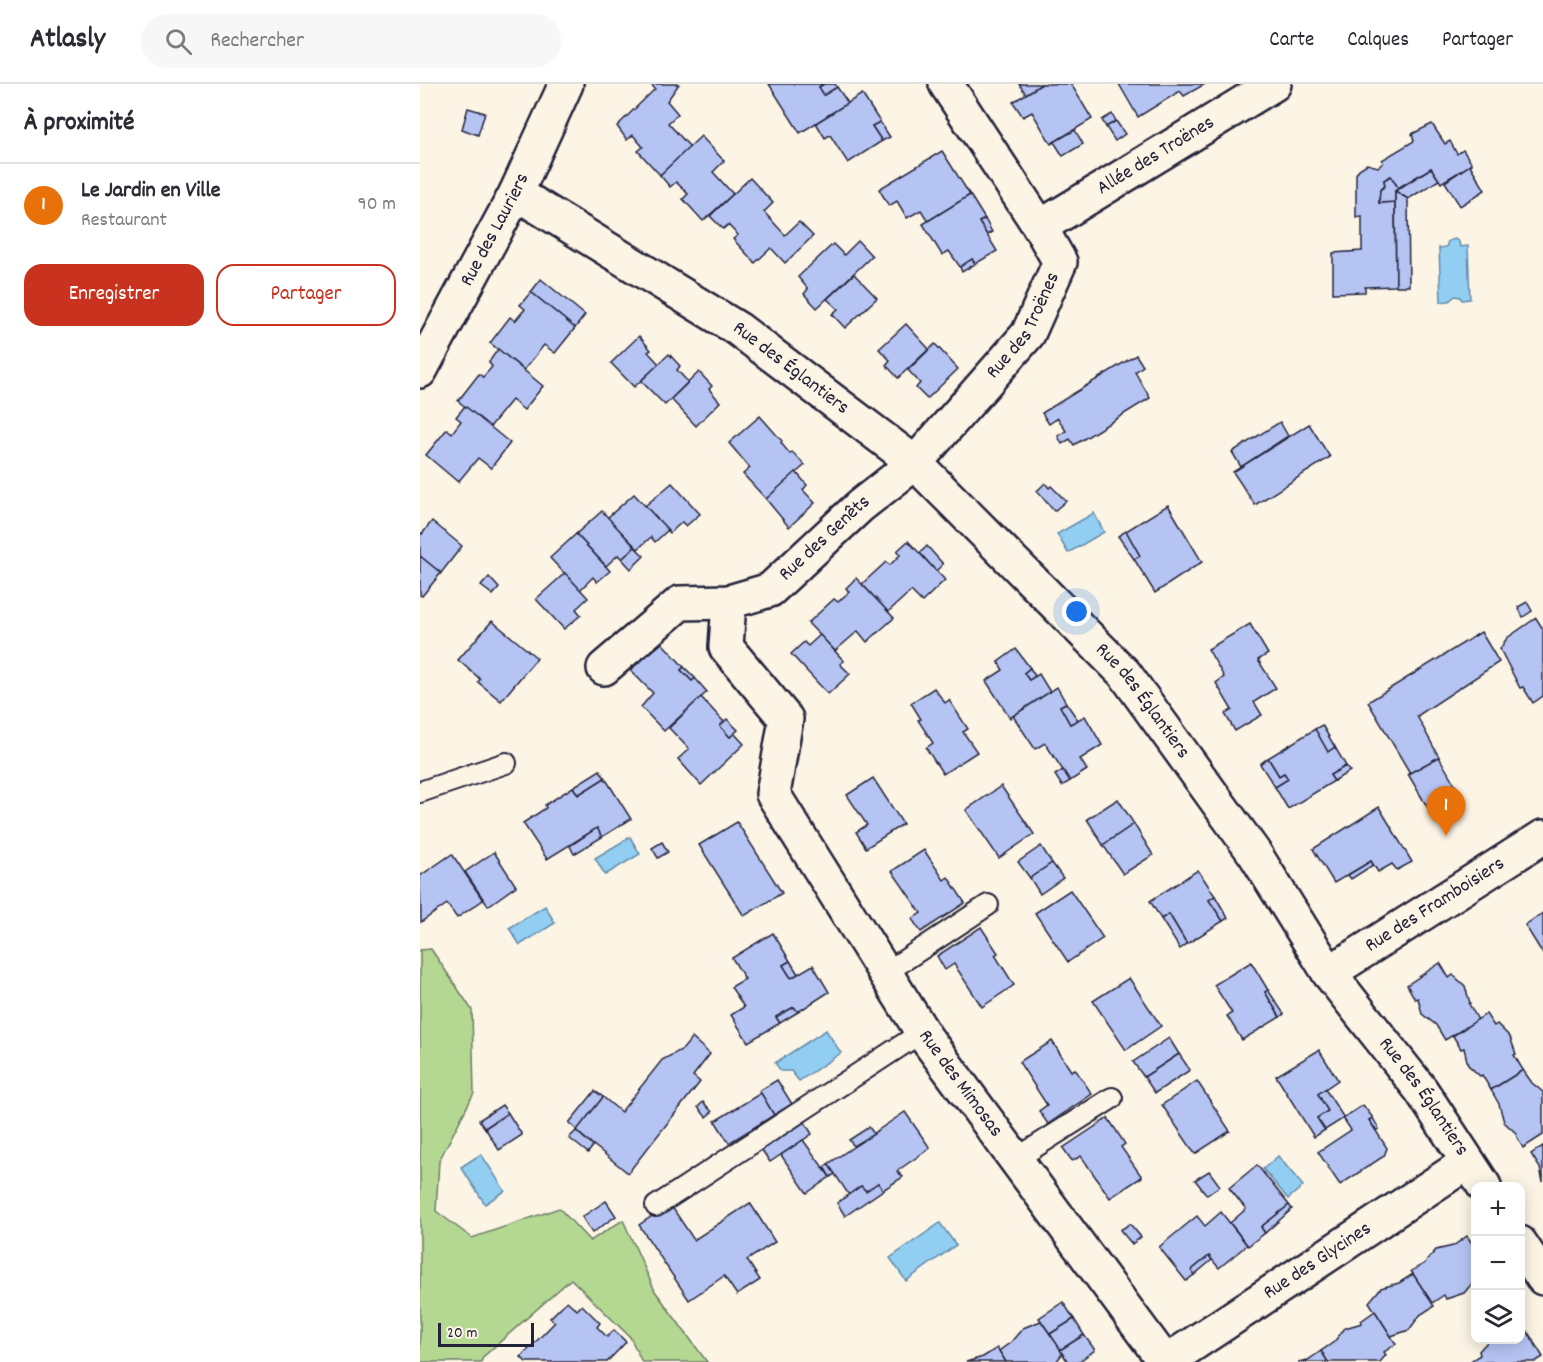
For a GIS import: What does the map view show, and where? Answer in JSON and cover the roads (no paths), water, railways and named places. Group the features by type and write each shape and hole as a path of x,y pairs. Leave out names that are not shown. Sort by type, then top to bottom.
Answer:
{"street":[{"name":"Rue des Lauriers","path":"420,371 516,193 566,84"},
{"name":"Rue des Troënes","path":"915,463 1028,334 1060,262 1040,227 946,84"},
{"name":"Allée des Troënes","path":"1040,227 1274,84"},
{"name":"Rue des Églantiers","path":"516,193 738,329 915,463 1125,674 1255,854 1329,973 1421,1090 1476,1174"},
{"name":"Rue des Genêts","path":"604,668 680,603 729,602 770,590 860,506 915,463"},
{"name":"Rue des Mimosas","path":"729,602 726,646 786,719 773,794 922,1032 1166,1362"},
{"name":"Rue des Framboisiers","path":"1329,973 1543,837"},
{"name":"Rue des Glycines","path":"1166,1362 1476,1174"},
{"path":"1525,1249 1543,1278"}],"lane":[{"path":"420,792 506,763"},
{"path":"885,973 988,905"},
{"path":"656,1206 922,1032"},
{"path":"1016,1160 1112,1098"}],"water":[{"path":"1455,239 1459,242 1460,247 1468,246 1470,299 1462,300 1455,296 1449,301 1441,302 1439,248 1446,247 1448,241"},
{"path":"1094,513 1104,532 1068,553 1057,534"},
{"path":"630,837 640,854 605,875 595,858"},
{"path":"545,906 555,923 520,945 509,928"},
{"path":"826,1030 841,1053 799,1081 791,1071 781,1071 775,1063"},
{"path":"481,1154 505,1191 485,1204 461,1167"},
{"path":"1278,1156 1303,1186 1288,1199 1263,1169"},
{"path":"940,1223 956,1245 906,1281 890,1258"}],"place":[{"name":"Le Jardin en Ville","path":"1446,836"}]}
